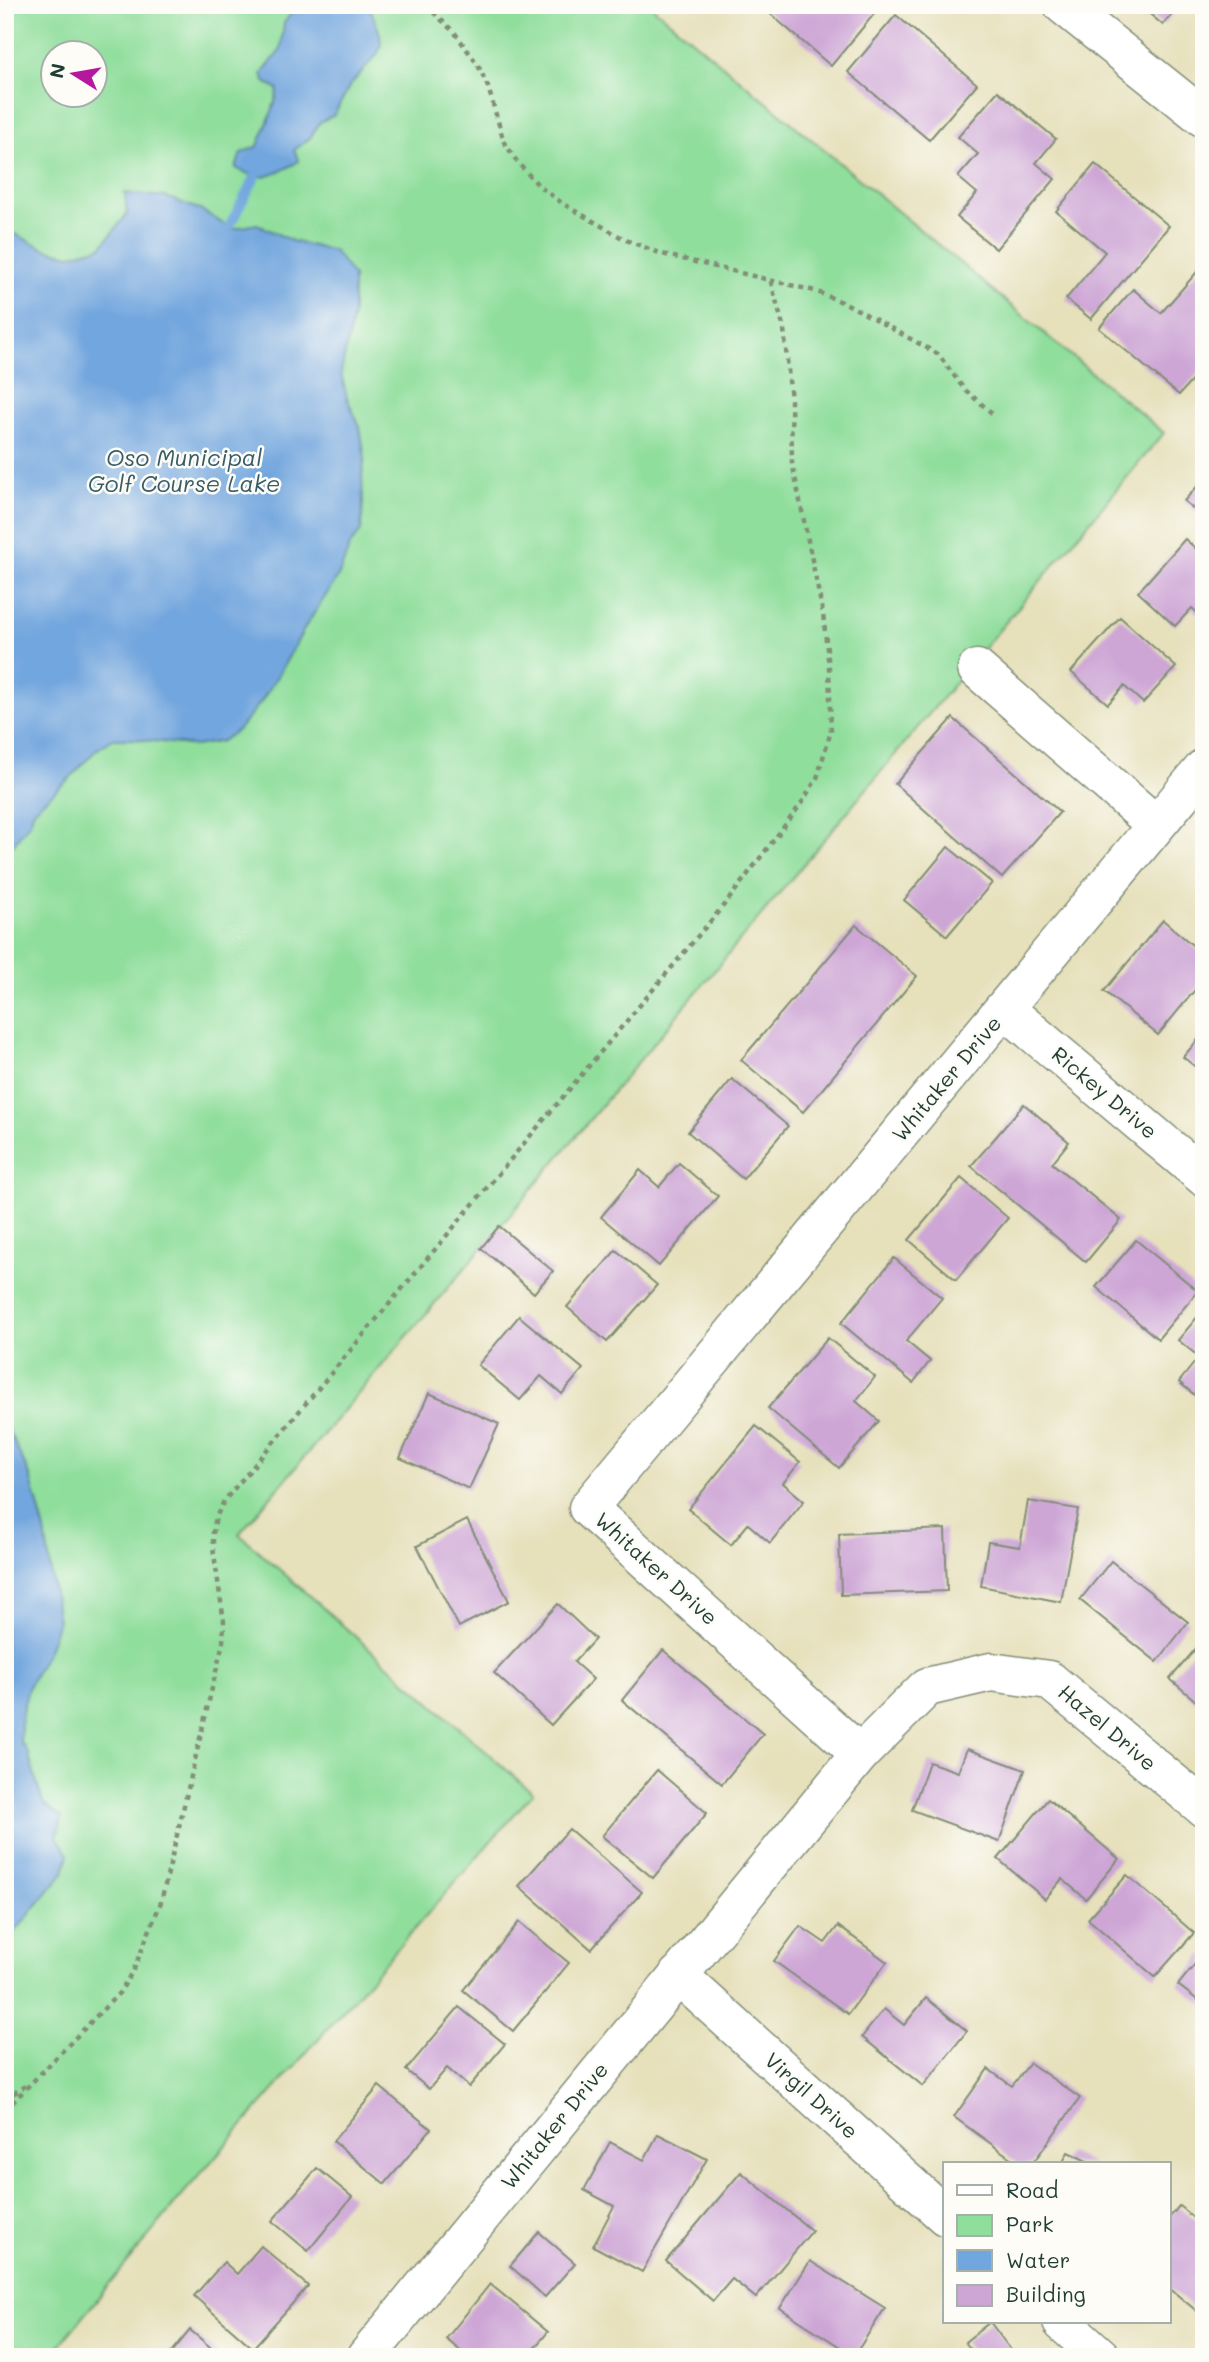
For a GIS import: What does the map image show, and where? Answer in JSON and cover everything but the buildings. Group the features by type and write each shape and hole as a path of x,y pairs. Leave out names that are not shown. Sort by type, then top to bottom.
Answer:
{"street":[{"path":"1063,5 1204,118"},
{"path":"977,669 1155,824"},
{"name":"Whitaker Drive","path":"366,2357 860,1754 588,1508 1204,768"},
{"name":"Rickey Drive","path":"1005,1009 1204,1177"},
{"name":"Hazel Drive","path":"860,1754 927,1686 990,1672 1049,1680 1204,1808"},
{"name":"Virgil Drive","path":"678,1975 943,2214"},
{"path":"1064,2324 1101,2357"}],"path":[{"path":"426,5 455,33 478,65 488,87 504,142 540,187 595,224 662,254 815,291 847,304 938,354 964,389 993,414"},
{"path":"5,2110 120,1992 134,1969 162,1902 223,1642 224,1622 213,1533 216,1517 224,1501 729,899 801,804 817,778 831,731 829,667 823,614 792,462 791,400 784,329 769,279"},
{"path":"5,2099 31,2083"}],"green space":[{"path":"5,5 650,5 1164,433 537,1183 239,1534 533,1793 183,2194 50,2357 5,2357"}],"water":[{"path":"297,5 369,5 380,34 381,47 350,85 334,115 320,122 310,138 294,150 299,161 275,174 254,176 236,168 241,153 258,146 272,111 278,89 265,82 262,74 281,49 284,23"},
{"name":"Oso Municipal Golf Course Lake","path":"125,193 166,197 201,210 232,229 257,224 292,241 334,251 353,276 353,315 341,373 347,398 360,427 365,458 361,531 350,545 338,577 280,672 240,728 222,741 196,746 113,739 96,750 69,779 34,809 30,822 8,851 5,851 5,229 45,249 70,255 101,247 127,214"},
{"path":"5,1423 30,1476 45,1531 58,1621 48,1650 29,1685 22,1712 20,1741 28,1753 43,1803 62,1817 57,1837 69,1854 64,1872 5,1944"}],"waterway":[{"path":"223,238 261,166"}]}
